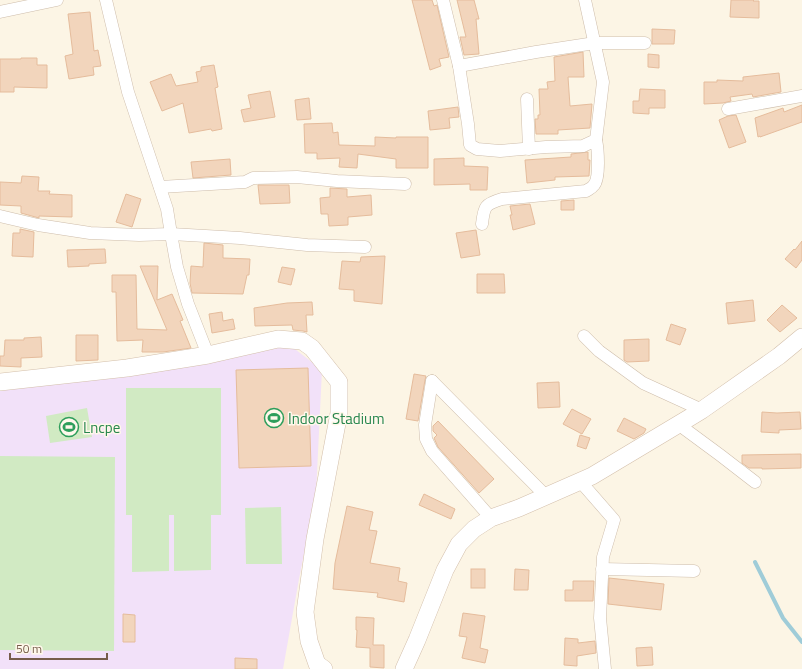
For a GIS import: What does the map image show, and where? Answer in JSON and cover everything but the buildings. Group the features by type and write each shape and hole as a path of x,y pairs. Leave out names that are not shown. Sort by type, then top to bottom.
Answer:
{"street":[{"path":"0,12 57,0"},
{"path":"106,0 128,92 167,209 178,267 188,304 208,355"},
{"path":"443,0 459,66 470,145 476,149 500,151 583,146 596,140"},
{"path":"482,224 483,213 486,207 492,202 502,199 586,190 591,189 595,184 597,178 598,153 596,140 603,82 585,0"},
{"path":"459,66 595,42 644,43"},
{"path":"728,109 802,96"},
{"path":"527,100 529,149"},
{"path":"160,187 245,182 253,178 297,177 337,181 405,184"},
{"path":"0,216 38,225 90,233 139,235 171,234 365,248"},
{"path":"584,336 599,350 644,383 702,410"},
{"path":"404,669 445,570 460,544 474,529 491,518 592,476 702,410 779,356 802,337"},
{"path":"0,382 127,368 208,355 278,339 302,341 312,348 339,382 339,413 315,539 305,612 309,641 317,664 324,669"},
{"path":"491,518 432,451 426,439 425,425 432,381 546,496"},
{"path":"678,424 755,482"},
{"path":"580,481 614,520 603,557 602,569 600,618 605,669"},
{"path":"602,569 694,571"}],"shaded area":[{"path":"291,346 322,370 316,494 283,669 0,669 0,391"}],"green space":[{"path":"126,388 221,388 221,515 211,515 211,570 174,571 174,515 169,515 169,571 132,572 132,515 126,515"},
{"name":"Lncpe","path":"87,408 92,437 50,443 46,416"},
{"path":"0,456 115,457 114,651 0,650"},
{"path":"281,507 282,564 246,564 245,508"}],"waterway":[{"path":"755,562 783,618 802,642"}],"place":[{"name":"Indoor Stadium","path":"274,418"},
{"name":"Lncpe","path":"69,427"}]}
